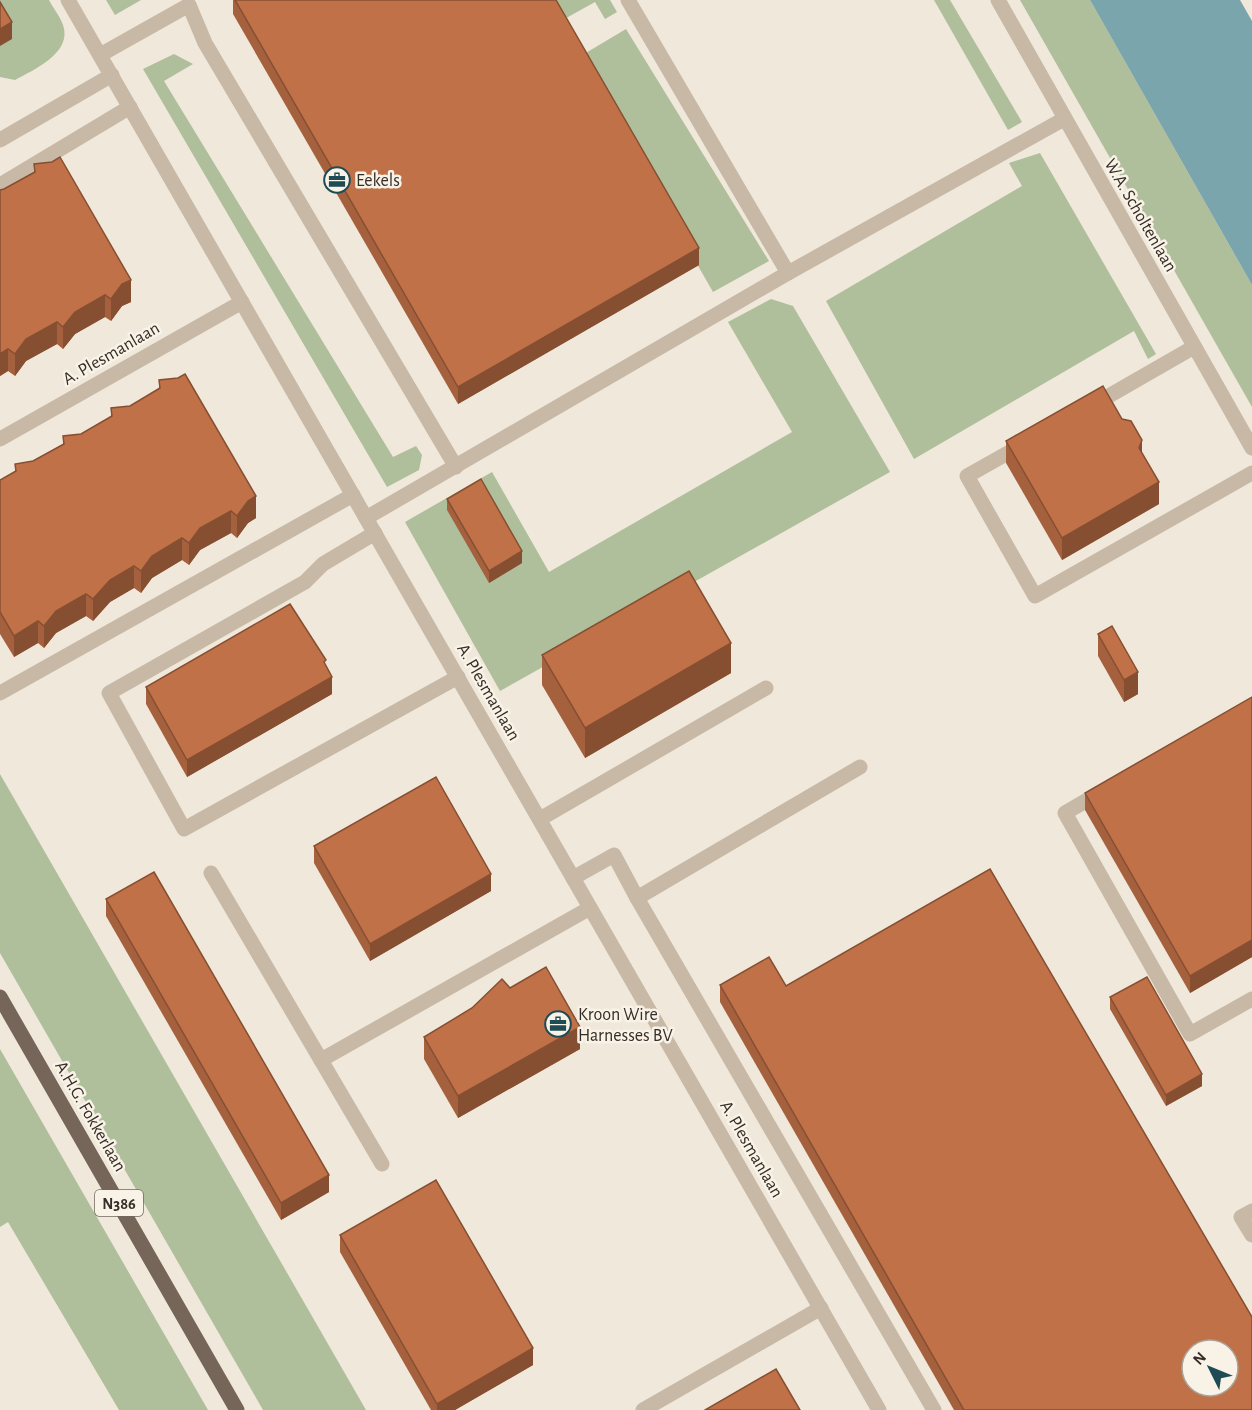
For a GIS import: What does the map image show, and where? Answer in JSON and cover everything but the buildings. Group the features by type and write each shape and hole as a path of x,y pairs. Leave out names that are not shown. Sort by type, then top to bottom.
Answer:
{"main road":[{"name":"A.H.G. Fokkerlaan","path":"0,997 237,1410"}],"street":[{"name":"A. Plesmanlaan","path":"68,0 879,1410"},
{"path":"628,0 788,273"},
{"name":"W.A. Scholtenlaan","path":"998,0 1252,448"},
{"path":"100,55 189,5 205,43 456,467"},
{"path":"0,140 111,75"},
{"path":"0,185 130,107"},
{"path":"366,518 788,273 1064,119"},
{"name":"A. Plesmanlaan","path":"0,439 242,302"},
{"path":"1081,411 1194,347"},
{"path":"1040,435 967,476 1035,596 1252,473"},
{"path":"0,693 353,495"},
{"path":"375,533 323,564 305,582 109,693 184,830 458,677"},
{"path":"540,819 766,688"},
{"path":"637,898 860,767"},
{"path":"1117,783 1065,813 1190,1034 1252,999"},
{"path":"573,878 614,855 934,1410"},
{"path":"211,873 382,1164"},
{"path":"321,1060 590,908"},
{"path":"1252,1210 1242,1216 1252,1235"},
{"path":"643,1410 821,1308"}],"green space":[{"path":"0,0 49,0 60,18 65,35 57,52 50,59 15,80 0,77"},
{"path":"106,0 141,0 115,15"},
{"path":"546,0 610,0 617,12 605,19 595,2 559,22"},
{"path":"934,0 950,0 1022,122 1008,130"},
{"path":"1020,0 1090,0 1252,285 1252,407"},
{"path":"626,29 769,261 713,292 579,57"},
{"path":"174,54 193,64 164,81 393,457 416,446 422,455 419,470 387,487 143,69"},
{"path":"1040,153 1156,354 1148,359 1134,331 914,459 826,301 1022,186 1009,163"},
{"path":"771,299 793,306 890,472 500,691 405,522 492,472 549,572 792,432 728,322"},
{"path":"0,774 366,1410 263,1410 0,953"},
{"path":"0,1049 208,1410 119,1410 8,1222 0,1227"}],"water":[{"path":"1090,0 1240,0 1252,21 1252,285"}],"place":[{"name":"Eekels","path":"337,180"},
{"name":"Kroon Wire Harnesses BV","path":"558,1024"}]}
